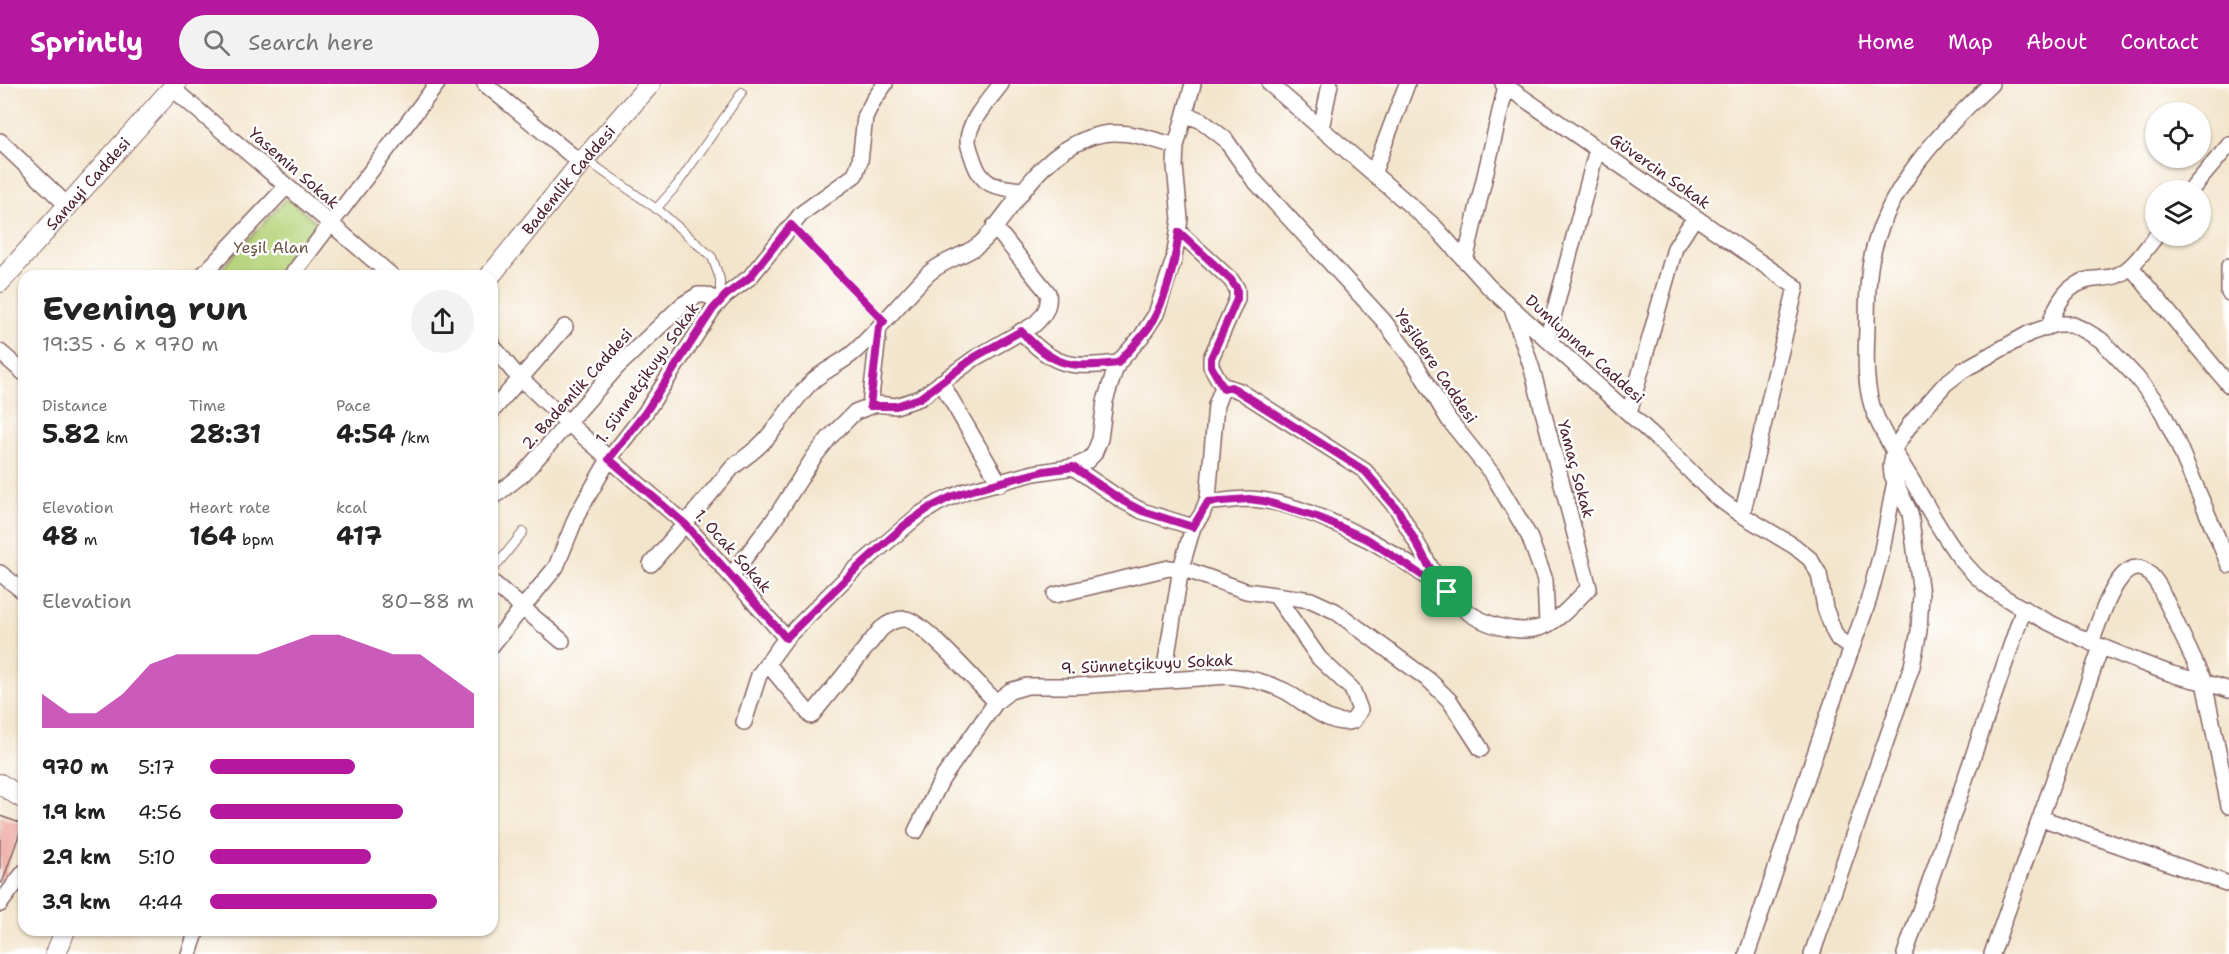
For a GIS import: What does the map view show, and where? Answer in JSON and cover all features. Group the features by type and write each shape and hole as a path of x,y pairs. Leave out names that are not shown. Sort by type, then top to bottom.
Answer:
{"street":[{"path":"296,270 438,84"},
{"path":"485,84 583,161"},
{"name":"Bademlik Caddesi","path":"495,270 583,161 650,84"},
{"name":"1. Sünnetçikuyu Sokak","path":"498,638 560,559 577,514 609,459 645,413 720,301 750,277 791,225 811,206 855,175 860,161 865,117 885,84"},
{"path":"1001,84 975,121 968,138 968,146 978,172 984,180 996,187 1022,190"},
{"name":"Dumlupınar Caddesi","path":"1270,84 1434,226 1511,306 1629,413 1714,495 1742,515 1794,546 1815,565 1829,622 1838,639 1851,648"},
{"path":"1321,129 1330,84"},
{"path":"1373,174 1407,84"},
{"path":"1990,84 1912,171 1891,203 1878,235 1871,261 1868,292 1868,378 1869,394 1875,416 1934,518 1967,565 1995,592 2096,645 2174,674 2229,690"},
{"path":"744,722 753,689 767,663 786,638 853,572 919,515 951,497 978,488 1000,484 1034,473 1073,467 1087,461 1098,447 1109,386 1118,363 1142,337 1156,314 1168,281 1179,232 1176,146 1190,85"},
{"path":"1466,261 1504,85"},
{"name":"Güvercin Sokak","path":"1504,85 1796,287 1742,515"},
{"name":"Yasemin Sokak","path":"174,86 385,270"},
{"name":"Sanayi Caddesi","path":"0,282 174,86"},
{"name":"Yeşildere Caddesi","path":"1185,114 1202,121 1225,139 1253,179 1383,320 1413,360 1449,420 1493,475 1529,536 1545,580 1547,625"},
{"path":"651,564 732,468 762,444 810,384 853,353 937,266 974,248 986,238 1022,190 1041,168 1056,156 1070,146 1102,133 1115,132 1133,135 1176,146"},
{"path":"0,141 68,206"},
{"path":"2199,180 2229,144"},
{"path":"1547,340 1597,149"},
{"path":"208,270 287,186"},
{"path":"1629,413 1675,248 1695,217"},
{"path":"731,576 775,518 813,457 855,412 870,406 896,406 920,398 975,357 1035,324 1042,317 1048,308 1048,293 994,226"},
{"path":"1179,232 1231,280 1237,289 1237,299 1211,358 1211,366 1224,389"},
{"path":"2049,326 2059,303 2069,289 2085,281 2111,278 2130,267 2148,246"},
{"path":"2229,266 2229,293"},
{"path":"2130,267 2229,385"},
{"name":"2. Bademlik Caddesi","path":"498,494 524,474 617,367 682,305 699,295 706,295 720,301"},
{"name":"Yamaç Sokak","path":"1511,306 1532,369 1589,588 1547,625"},
{"path":"870,406 882,324"},
{"path":"1812,954 1912,666 1917,641 1921,594 1907,503 1895,481 1891,466 1894,449 1911,423 1945,384 1963,370 2030,333 2056,324 2071,324 2101,340 2137,378 2163,413 2229,565"},
{"path":"498,404 565,327"},
{"path":"1021,331 1038,349 1057,361 1084,367 1118,363"},
{"path":"0,352 18,368"},
{"name":"1. Ocak Sokak","path":"498,352 520,378 569,424 685,524 786,638"},
{"path":"941,382 1000,484"},
{"path":"1163,680 1181,568 1193,527 1208,502 1215,408 1224,389 1231,387 1365,471 1398,510 1429,566 1447,592 1467,612 1488,622 1523,629 1547,625"},
{"path":"1073,467 1132,506 1193,527"},
{"path":"1747,954 1875,578 1895,481"},
{"path":"1208,502 1249,499 1264,501 1317,517 1369,540 1447,592"},
{"path":"1992,954 2041,819 2112,591 2120,577 2135,567 2141,568 2159,586 2204,682 2229,806"},
{"path":"1055,595 1158,569 1181,568 1246,591 1311,600 1322,604 1413,666 1450,701 1481,749"},
{"path":"0,573 18,587"},
{"path":"498,587 562,641"},
{"name":"9. Sünnetçikuyu Sokak","path":"916,831 942,779 996,702 1010,691 1027,686 1077,686 1229,676 1244,677 1287,692 1331,719 1353,721 1360,710 1352,689 1319,658 1276,596"},
{"path":"1905,954 2024,608"},
{"path":"767,663 812,716 881,629 894,621 907,619 923,629 996,702"},
{"path":"0,784 18,795"},
{"path":"2041,819 2229,885"},
{"path":"0,904 18,880"},
{"path":"56,954 63,936"},
{"path":"189,954 195,936"}],"lane":[{"path":"656,208 677,185 742,92"},
{"path":"583,161 656,208 711,258 720,279 720,301"},
{"path":"791,225 882,324"},
{"path":"498,563 523,532"}],"green space":[{"name":"Yeşil Alan","path":"287,198 317,223 282,270 221,270"}],"building":[{"path":"0,816 18,822 18,838 2,883 0,882"}],"route":[{"path":"791,225 884,321 879,327 870,406 876,404 896,406 920,398 975,357 1021,331 1038,349 1057,361 1084,367 1118,363 1142,337 1156,314 1168,281 1179,232 1231,280 1237,289 1237,299 1213,349 1210,362 1224,389 1228,387 1235,389 1365,471 1382,488 1398,510 1437,580 1447,592 1369,540 1286,506 1249,499 1208,502 1193,527 1142,511 1073,467 1044,471 966,491 929,508 905,525 853,572 786,638 685,524 609,459 645,413 713,309 726,295 750,277 791,225"}]}
